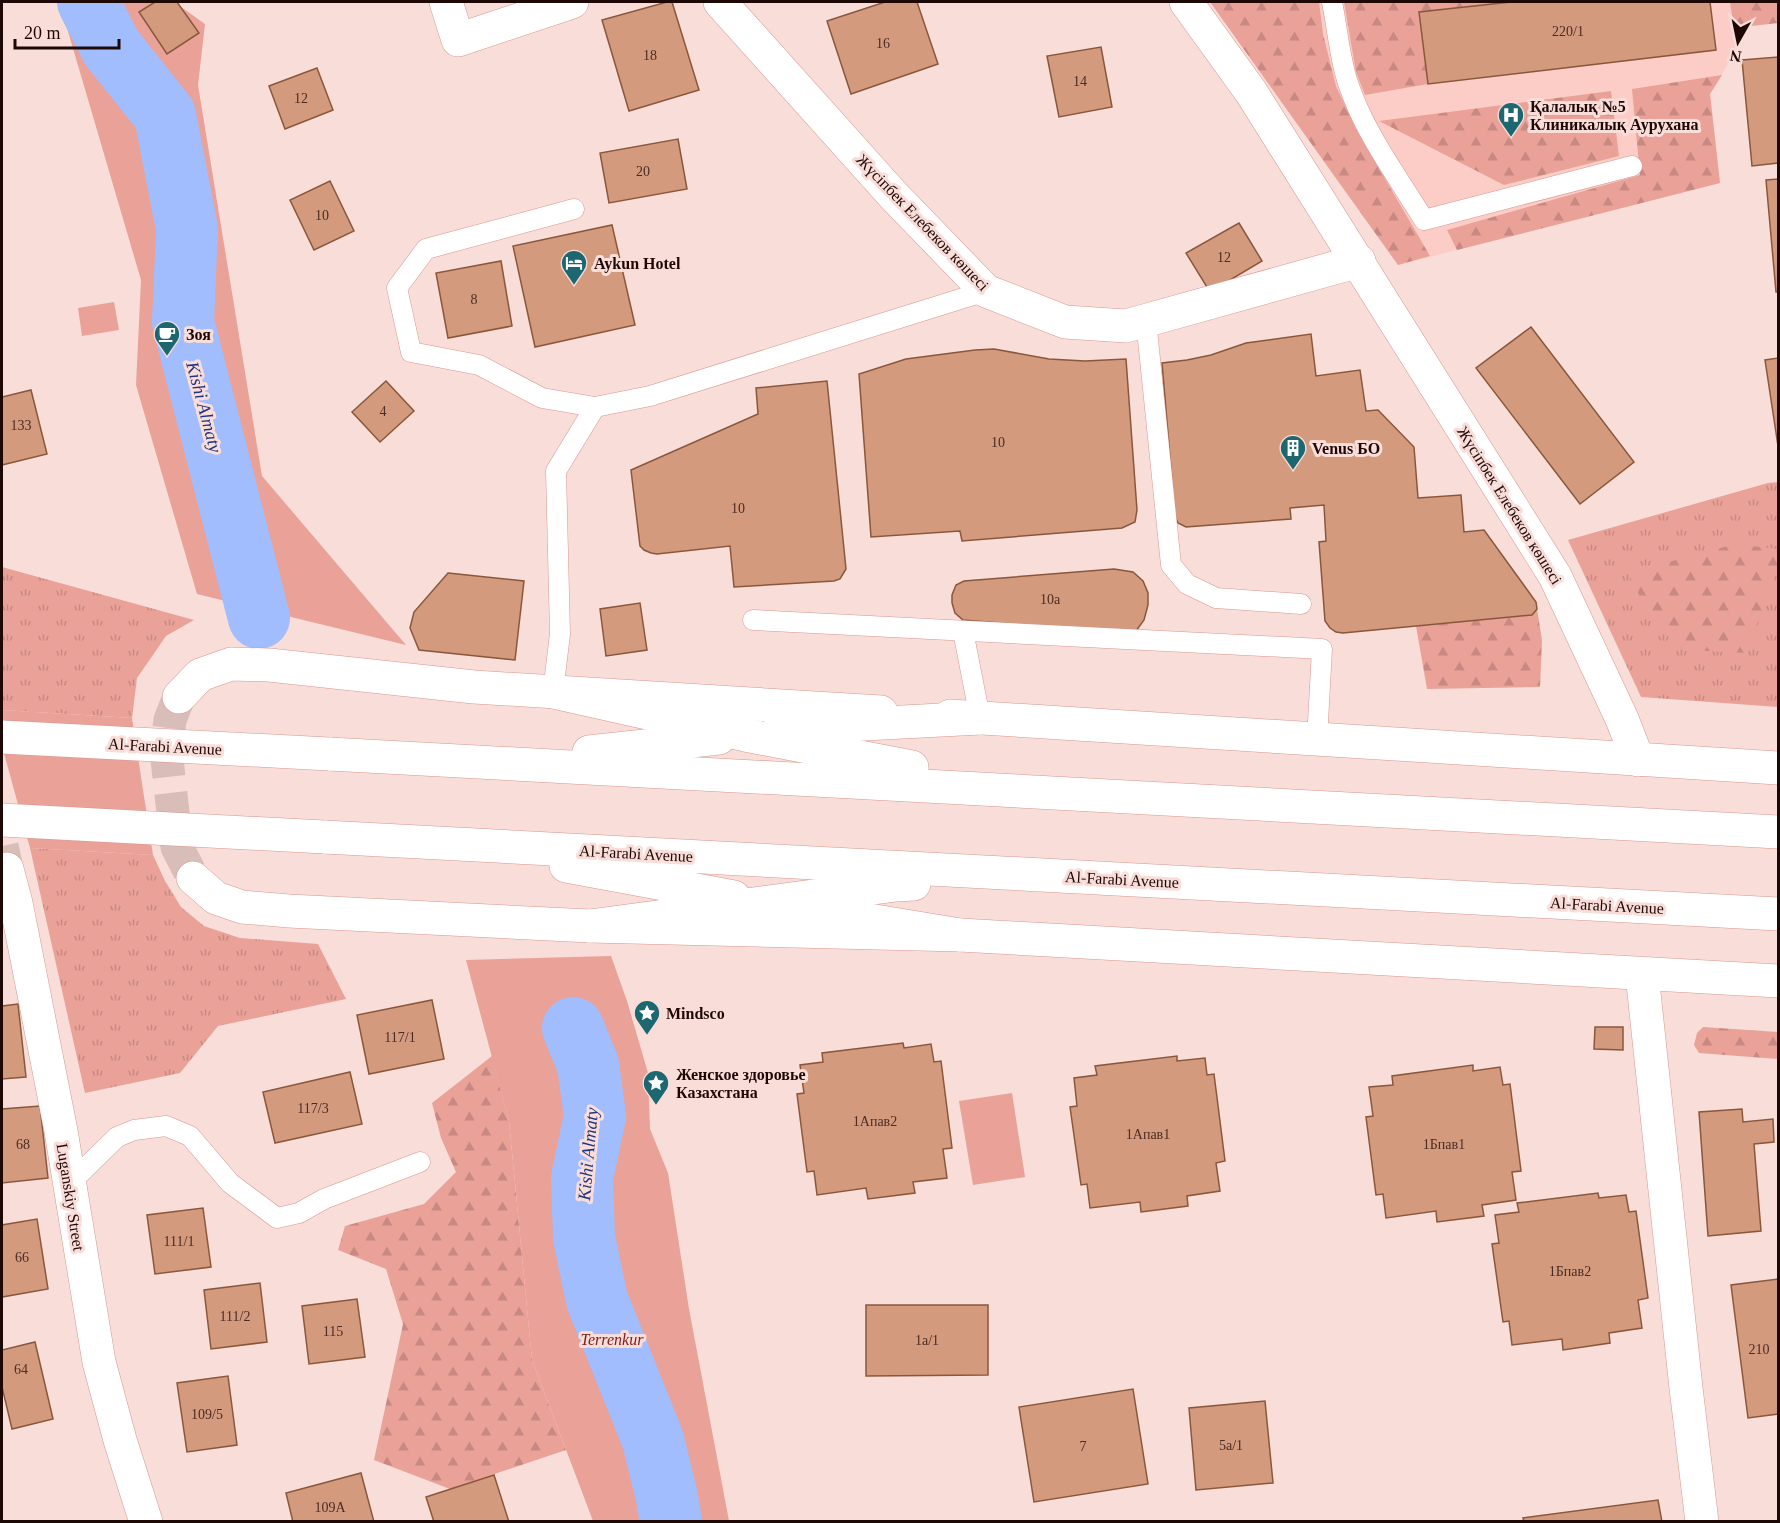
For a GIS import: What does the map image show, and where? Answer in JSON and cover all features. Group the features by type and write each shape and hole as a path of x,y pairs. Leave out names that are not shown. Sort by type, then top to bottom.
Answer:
{"main road":[{"path":"446,2 458,40 572,2"},
{"name":"Жүсіпбек Елебеков көшесі","path":"720,2 894,196 986,291 1065,322 1126,326 1359,261"},
{"name":"Жүсіпбек Елебеков көшесі","path":"1186,2 1251,92 1555,576 1622,719 1638,760"},
{"path":"179,698 200,675 231,664 269,665 474,687 1779,768"},
{"path":"553,692 745,735 904,766 1164,798"},
{"path":"473,762 845,725 980,718"},
{"name":"Al-Farabi Avenue","path":"2,737 473,762"},
{"path":"473,762 1779,832"},
{"path":"2,820 465,844 597,872 960,935"},
{"name":"Al-Farabi Avenue","path":"465,844 1779,914"},
{"name":"Luganskiy Street","path":"7,869 19,915 61,1131 99,1362 120,1440 146,1521"},
{"path":"193,879 216,898 242,907 289,911 590,926 960,935 1779,981"},
{"path":"590,926 896,885 1161,881"},
{"path":"1642,974 1702,1521"}],"lane":[{"path":"1332,2 1347,81 1357,107 1424,220 1632,166"},
{"path":"574,209 426,249 397,288 411,352 479,365 542,398 595,407 650,396 986,291"},
{"path":"1146,320 1171,566 1187,584 1216,598 1301,604"},
{"path":"553,692 560,634 556,471 595,407"},
{"path":"753,620 1322,649 1317,740"},
{"path":"963,631 980,718"},
{"path":"69,1184 117,1137 134,1130 166,1126 190,1136 230,1183 277,1218 299,1213 324,1199 420,1162"}],"shaded area":[{"name":"Қалалық №5 Клиникалық Аурухана","path":"1210,2 1778,2 1778,23 1751,26 1710,94 1720,183 1398,265"}],"green space":[{"path":"63,2 174,2 205,24 198,85 262,476 406,645 197,594 136,385 141,280 67,28"},
{"path":"1210,2 1319,2 1323,34 1336,86 1356,129 1430,256 1398,265"},
{"path":"1344,2 1511,2 1419,12 1428,84 1365,95 1356,72"},
{"path":"1730,2 1778,2 1778,23 1751,26 1737,49"},
{"path":"1722,75 1710,94 1720,183 1457,250 1447,230 1640,175 1632,89"},
{"path":"1611,91 1619,156 1504,185 1379,121"},
{"path":"114,302 119,330 82,336 78,308"},
{"path":"1778,482 1778,707 1641,697 1568,540"},
{"path":"1735,544 1778,549 1778,569 1746,653 1689,650 1647,611 1628,573"},
{"path":"2,567 194,620 166,636 137,678 132,718 2,710"},
{"path":"1537,609 1542,640 1540,687 1427,689 1416,626 1532,615"},
{"path":"2,710 132,718 153,855 30,848 2,746"},
{"path":"30,848 153,855 181,907 204,926 240,938 318,944 346,999 218,1026 180,1073 85,1093"},
{"name":"Terrenkur","path":"611,956 648,1073 650,1129 668,1173 689,1309 729,1521 593,1521 532,1360 509,1121 466,960"},
{"path":"1703,1027 1778,1032 1778,1059 1699,1053 1694,1045 1697,1033"},
{"path":"492,1056 509,1121 532,1360 566,1450 450,1489 374,1460 403,1324 386,1269 338,1250 345,1226 424,1204 456,1172 441,1138 432,1103"},
{"path":"1012,1093 1025,1177 973,1185 959,1101"}],"building":[{"path":"155,2 177,2 199,33 167,54 139,12"},
{"path":"672,2 699,90 629,111 602,20"},
{"path":"885,2 917,2 938,64 851,94 827,21"},
{"path":"1511,2 1710,2 1716,50 1428,84 1419,12"},
{"path":"1101,47 1112,107 1059,117 1047,56"},
{"path":"1778,57 1778,163 1752,166 1742,60"},
{"path":"317,68 333,110 285,129 269,86"},
{"path":"678,139 687,189 609,203 600,153"},
{"path":"1778,179 1778,292 1776,292 1766,180"},
{"path":"330,181 354,231 314,250 290,200"},
{"path":"1239,223 1262,261 1210,292 1186,253"},
{"name":"Aykun Hotel","path":"612,225 635,325 535,347 513,246"},
{"path":"501,261 512,326 448,338 436,273"},
{"path":"1531,327 1634,462 1580,504 1476,368"},
{"name":"Venus БО","path":"1311,334 1316,376 1360,370 1366,411 1378,410 1414,447 1418,498 1461,495 1464,532 1484,530 1536,602 1537,609 1532,615 1336,632 1325,621 1319,542 1326,541 1324,505 1290,508 1291,519 1186,527 1178,523 1175,516 1162,363 1211,355 1246,343"},
{"path":"994,349 1049,359 1085,361 1126,359 1137,510 1135,522 1122,528 962,541 960,531 871,537 859,374 906,359"},
{"path":"1778,358 1778,446 1765,360"},
{"path":"386,381 414,411 380,442 352,412"},
{"path":"827,381 846,569 840,579 734,587 730,546 657,554 644,550 640,546 631,470 758,414 756,388"},
{"path":"31,390 47,454 2,465 2,397"},
{"path":"1114,569 1133,572 1143,581 1148,593 1144,620 1136,631 1124,633 963,620 955,613 952,603 956,585 964,581"},
{"path":"448,573 524,581 515,660 419,650 410,628 414,612"},
{"path":"640,603 647,650 606,656 600,609"},
{"path":"432,1000 444,1059 369,1074 357,1015"},
{"path":"18,1004 26,1077 2,1079 2,1006"},
{"path":"1595,1027 1623,1027 1623,1050 1594,1049"},
{"path":"903,1043 904,1048 931,1044 934,1062 941,1061 952,1148 943,1149 947,1178 913,1182 915,1193 868,1199 866,1188 817,1195 814,1171 807,1172 797,1094 804,1093 800,1065 823,1062 822,1053"},
{"path":"1177,1056 1177,1061 1205,1058 1207,1075 1214,1074 1225,1161 1216,1163 1220,1191 1187,1196 1188,1206 1141,1212 1140,1202 1090,1208 1087,1184 1081,1185 1070,1107 1077,1106 1074,1078 1097,1075 1095,1066"},
{"path":"1473,1065 1473,1071 1500,1067 1503,1085 1510,1084 1521,1171 1512,1172 1516,1200 1482,1205 1484,1216 1437,1222 1436,1211 1386,1218 1383,1194 1376,1195 1366,1117 1373,1116 1369,1087 1393,1085 1392,1076"},
{"path":"350,1072 362,1124 275,1143 263,1092"},
{"path":"40,1106 48,1178 2,1183 2,1109"},
{"path":"1742,1109 1743,1122 1773,1119 1774,1142 1754,1144 1761,1231 1708,1236 1699,1112"},
{"path":"1598,1193 1599,1198 1626,1195 1629,1212 1636,1211 1648,1298 1638,1300 1642,1328 1609,1333 1610,1343 1563,1350 1562,1339 1512,1345 1509,1321 1503,1322 1492,1244 1499,1243 1495,1215 1519,1212 1517,1203"},
{"path":"203,1208 211,1267 155,1274 147,1215"},
{"path":"37,1219 48,1289 2,1297 2,1225"},
{"path":"1778,1279 1778,1414 1748,1418 1731,1285"},
{"path":"260,1283 267,1342 211,1349 204,1290"},
{"path":"357,1299 365,1357 309,1364 302,1306"},
{"path":"866,1305 988,1305 988,1375 866,1376"},
{"path":"35,1342 53,1419 12,1429 2,1387 2,1350"},
{"path":"228,1376 237,1445 187,1452 177,1383"},
{"path":"1133,1389 1148,1484 1034,1502 1019,1407"},
{"path":"1265,1401 1273,1483 1196,1490 1189,1408"},
{"path":"361,1473 374,1522 293,1522 286,1493"},
{"path":"494,1475 509,1522 434,1522 426,1497"},
{"path":"1658,1500 1662,1522 1524,1522 1523,1518"}],"waterway":[{"name":"Kіshі Almaty","path":"88,2 111,47 165,115 187,229 183,322 259,618"},
{"name":"Kіshі Almaty","path":"573,1028 588,1065 595,1116 582,1178 584,1238 597,1300 653,1440 671,1522"}],"tunnel":[{"path":"179,697 170,720 166,751 177,847 193,878"},
{"path":"2,846 7,869"}],"place":[{"name":"Қалалық №5 Клиникалық Аурухана","path":"1511,138"},
{"name":"Aykun Hotel","path":"574,286"},
{"name":"Зоя","path":"167,357"},
{"name":"Venus БО","path":"1293,471"},
{"name":"Mindsco","path":"647,1036"},
{"name":"Женское здоровье Казахстана","path":"656,1106"}]}
